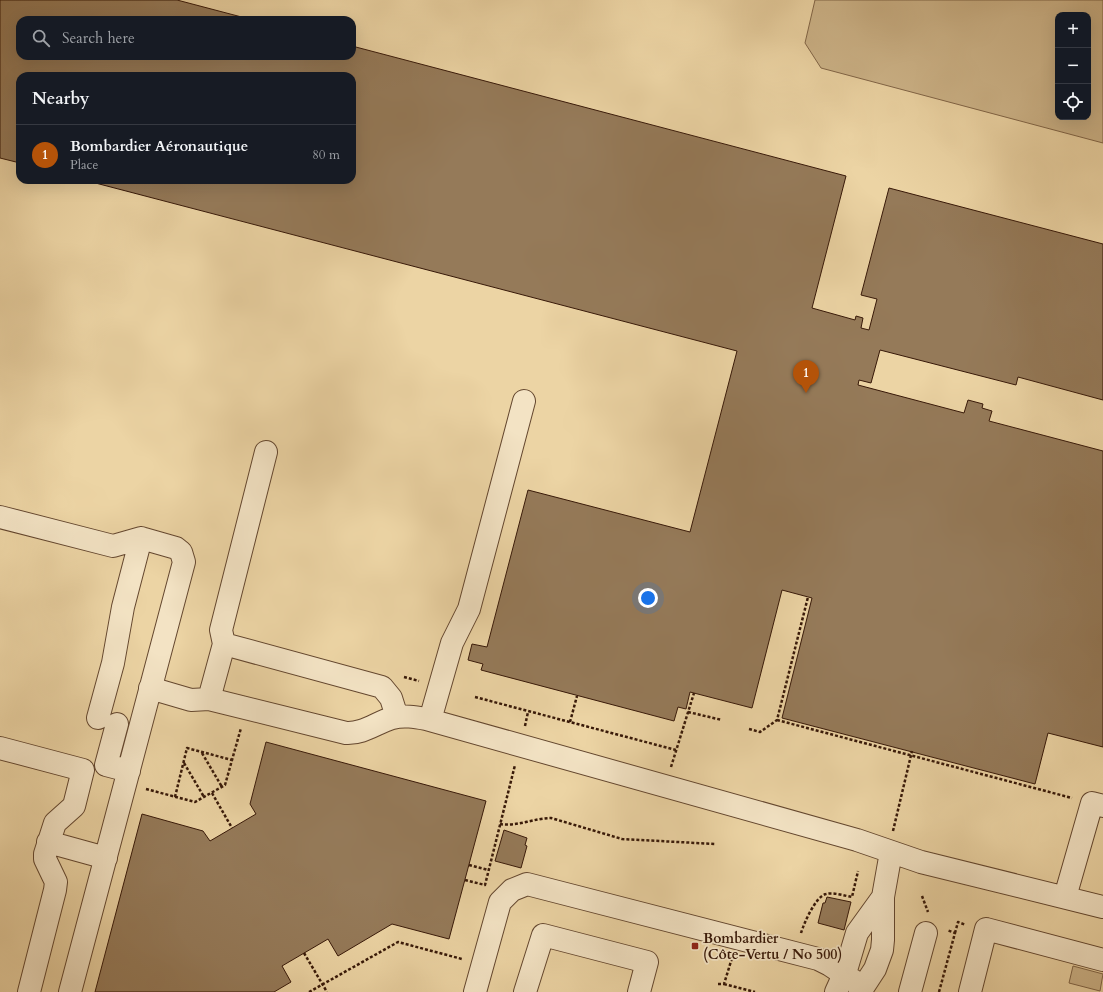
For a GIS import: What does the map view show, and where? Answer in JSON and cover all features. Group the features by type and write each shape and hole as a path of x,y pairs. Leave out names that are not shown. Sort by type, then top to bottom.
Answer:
{"lane":[{"path":"430,720 452,643 469,609 524,401"},
{"path":"209,699 224,644 221,630 266,452"},
{"path":"0,518 113,546 142,538 176,548 181,552 184,562 150,688 135,779 107,852 70,992"},
{"path":"135,779 106,766 113,663 123,607 142,538"},
{"path":"224,644 382,687 391,698 397,717"},
{"path":"150,688 191,700 209,699 346,733 361,731 397,717 412,717 430,720 857,840 892,842 921,862 1103,907"},
{"path":"0,748 83,770 74,806 69,812 58,818 50,835 45,860 54,876 55,890 29,992"},
{"path":"1066,897 1092,803 1103,806"},
{"path":"50,835 107,852"},
{"path":"475,992 500,902 512,890 527,884 818,959 830,965 840,983 861,989 875,969 882,950 883,898 892,842"},
{"path":"840,983 857,932 883,898"},
{"path":"970,992 986,929 1103,960"},
{"path":"910,992 926,933"},
{"path":"525,992 542,934 647,962 639,992"}],"path":[{"path":"749,729 760,732 777,720 808,597"},
{"path":"404,677 421,682"},
{"path":"670,774 694,693"},
{"path":"570,722 577,696"},
{"path":"475,697 676,750"},
{"path":"688,712 722,720"},
{"path":"777,720 911,753 1072,798"},
{"path":"135,779 175,797 195,802 225,785 242,723"},
{"path":"175,797 187,748 232,760"},
{"path":"202,752 222,787"},
{"path":"892,842 911,753"},
{"path":"465,880 485,885 516,761"},
{"path":"183,762 204,797"},
{"path":"212,793 232,828"},
{"path":"500,824 551,818 622,838 715,844"},
{"path":"469,865 488,870"},
{"path":"801,934 809,912 822,896 829,893 852,897 858,871"},
{"path":"955,933 958,922 962,924"},
{"path":"309,992 398,942 469,961"},
{"path":"304,953 327,992"},
{"path":"724,984 732,955"},
{"path":"718,984 724,984 755,992"}],"shaded area":[{"path":"815,0 1103,0 1103,143 821,68 805,43"},
{"path":"1073,966 1103,974 1100,991 1069,983"}],"building":[{"path":"0,0 177,0 238,16 16,16 16,60 356,60 356,47 846,176 812,308 855,320 856,316 863,318 861,328 869,330 877,299 861,295 889,188 1103,244 1103,400 1018,377 1016,385 880,350 871,383 859,380 858,385 964,413 968,400 983,404 982,408 992,411 989,421 1103,451 1103,747 1048,733 1035,784 782,718 812,598 782,590 752,708 690,692 686,709 678,707 674,721 481,670 483,664 468,660 472,644 487,647 528,490 690,532 737,351 99,184 356,184 356,72 16,72 16,162 0,158"},
{"path":"266,742 486,801 449,939 392,924 338,956 328,939 282,966 291,982 274,992 95,992 142,814 203,831 210,841 256,814 250,804"},
{"path":"504,830 527,838 525,845 527,846 521,868 495,861"},
{"path":"827,897 851,902 844,930 818,923 823,903 825,903"}],"place":[{"name":"Bombardier Aéronautique","path":"806,393"},
{"name":"Bombardier (Côte-Vertu / No 500)","path":"695,946"}]}
